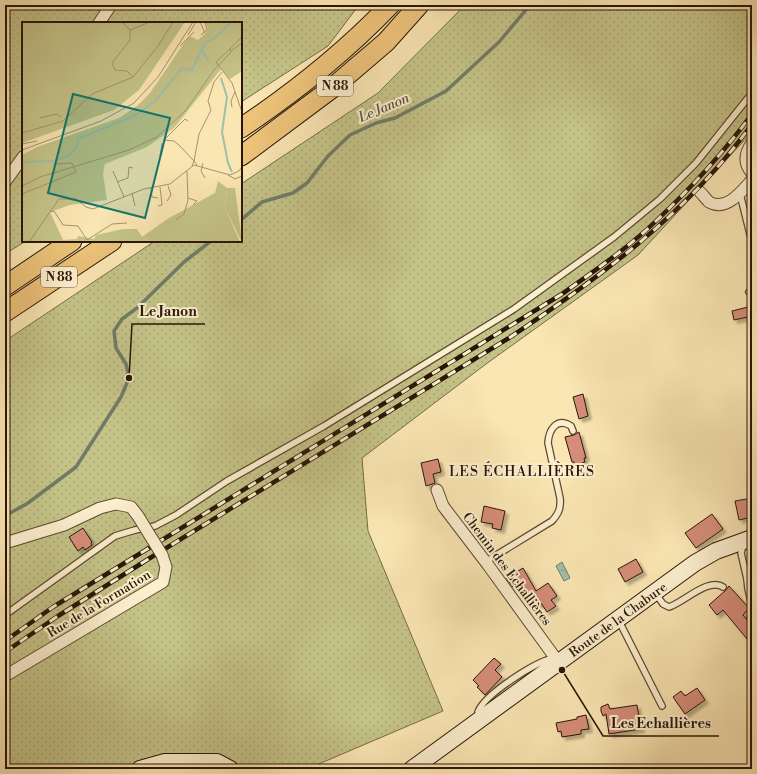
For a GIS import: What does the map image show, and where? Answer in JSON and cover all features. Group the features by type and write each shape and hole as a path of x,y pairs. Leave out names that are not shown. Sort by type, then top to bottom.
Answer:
{"highway":[{"name":"N 88","path":"242,127 260,116 345,49 390,5"},
{"name":"N 88","path":"242,155 331,89 386,42 419,5"},
{"name":"N 88","path":"5,286 71,242"},
{"name":"N 88","path":"5,312 110,242"}],"main road":[{"name":"Route de la Chabure","path":"412,769 482,719 558,660 618,619 695,563 716,551 746,539"},
{"path":"140,769 165,762 217,762 230,769"}],"street":[{"path":"100,22 110,5"},
{"path":"752,143 746,154 745,160 752,173"},
{"path":"5,182 22,158"},
{"path":"700,192 708,201 715,204 723,204 740,194 752,180"},
{"name":"Chemin des Echallières","path":"437,490 442,506 558,660"},
{"name":"Rue de la Formation","path":"5,543 64,525 100,508 116,504 131,506 162,555 166,567 163,582 5,676"}],"lane":[{"path":"5,615 115,536 155,526 176,515 227,481 324,426 521,305 614,237 660,199 696,163 752,93"},
{"path":"740,194 752,242"},
{"path":"485,562 552,521 558,515 561,506 548,443 548,435 551,428 563,422 571,426 573,432"},
{"path":"746,539 741,553 750,581 748,589 752,605"},
{"path":"655,592 663,604 669,607 709,585 717,584 723,587"},
{"path":"618,619 662,706"}],"shaded area":[{"path":"5,5 359,5 328,46 242,101 242,22 22,22 22,242 24,242 5,254"},
{"path":"465,5 752,5 752,132 638,255 486,364 362,458 368,531 443,711 307,769 5,769 5,341 154,242 242,242 242,183 378,93"}],"water":[{"path":"562,562 570,578 564,581 556,566"}],"building":[{"path":"752,306 752,316 734,320 732,311"},
{"path":"583,394 588,416 579,419 573,397"},
{"path":"579,432 586,458 584,458 585,462 575,466 574,462 572,462 565,437"},
{"path":"438,459 441,472 433,474 435,483 426,486 421,463"},
{"path":"752,498 752,517 739,520 735,501"},
{"path":"484,506 505,511 501,530 492,528 493,524 481,522"},
{"path":"712,514 723,529 696,548 685,533"},
{"path":"83,528 92,542 92,545 85,550 83,547 78,551 69,537"},
{"path":"636,559 643,572 625,582 618,569"},
{"path":"523,568 536,591 548,583 557,596 551,600 556,606 547,612 541,603 535,606 520,584 513,587 506,578"},
{"path":"729,586 749,608 743,615 752,626 752,645 723,610 717,615 709,605"},
{"path":"494,658 501,664 495,670 502,677 485,695 477,687 479,686 473,680"},
{"path":"697,688 705,700 685,714 673,697 681,691 685,696"},
{"path":"608,704 610,709 637,705 641,729 609,734 606,714 603,716 601,711 601,707"},
{"path":"586,715 589,729 581,730 581,734 562,737 561,731 558,732 556,723 577,719 577,717"}],"waterway":[{"name":"Le Janon","path":"242,219 262,202 293,193 307,183 328,156 350,135 376,123 395,118 446,91 499,42 530,5"},
{"name":"Le Janon","path":"5,516 28,503 76,467 121,397 129,378 126,364 116,348 114,331 122,319 137,308 184,262 210,242"}],"railway":[{"path":"5,641 53,607 562,294 622,250 656,221 707,169 752,114"},
{"path":"5,652 58,616 150,558 509,338 576,292 640,242 671,215 700,187 752,124"}],"place":[{"name":"Le Janon","path":"129,378"},
{"name":"Les Echallières","path":"562,670"}],"district":[{"name":"LES ÉCHALLIÈRES","path":"522,472"}]}
